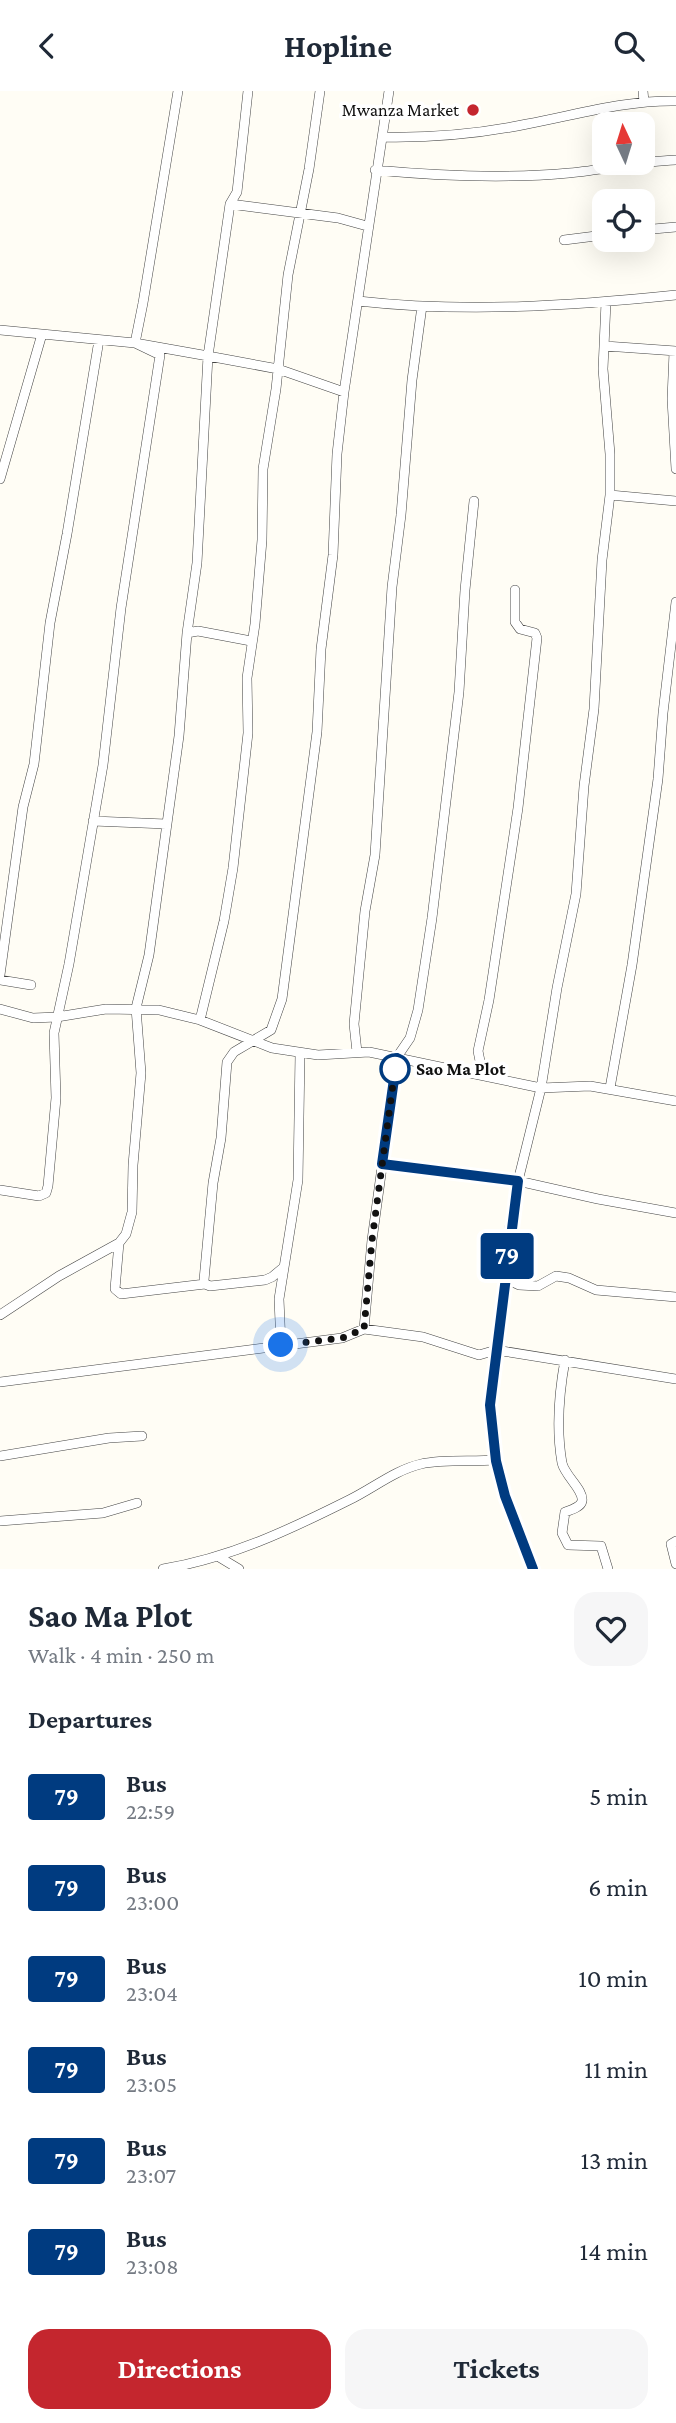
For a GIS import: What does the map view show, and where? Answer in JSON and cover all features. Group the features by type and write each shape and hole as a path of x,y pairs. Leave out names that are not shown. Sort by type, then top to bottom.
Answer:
{"street":[{"path":"135,343 177,91"},
{"path":"0,1315 60,1276 119,1243 132,1212 133,1165 141,1098 136,1008 149,955 183,700 187,633 197,563 208,356 230,204 237,192 248,91"},
{"path":"200,1020 225,921 233,868 248,733 247,678 255,624 262,540 263,469 288,275 301,213 320,91"},
{"path":"205,1284 227,1062 234,1052 249,1041 271,1030 282,999 317,732 321,649 333,555 337,454 344,392 375,170 389,91"},
{"path":"643,91 644,102"},
{"path":"382,137 427,138 488,132 595,110 644,102 676,101"},
{"path":"375,170 498,176 592,171 657,160 676,160"},
{"path":"230,204 338,218 367,226"},
{"path":"655,229 676,227"},
{"path":"564,240 592,236"},
{"path":"358,301 474,308 606,302 676,295"},
{"path":"533,1569 505,1496 496,1461 490,1405 518,1181 541,1088 576,894 584,786 594,709 602,560 610,495 610,454 605,410 606,302"},
{"path":"357,1052 354,1024 365,911 374,855 392,587 422,306"},
{"path":"0,330 135,343 208,356 278,369 344,392"},
{"path":"0,479 42,334"},
{"path":"31,985 0,977 23,807 34,764 50,623 99,340"},
{"path":"0,1190 39,1196 46,1193 48,1186 57,1098 54,1033 69,964 93,821 121,608 160,355 135,343"},
{"path":"605,346 675,352 672,399 676,469"},
{"path":"610,495 676,501"},
{"path":"364,1329 397,1058 410,1038 418,1010 431,929 456,717 474,501"},
{"path":"488,1077 478,1051 489,1000 518,808 537,638 531,631 517,626 515,622 515,590"},
{"path":"610,1088 632,965 658,779 676,603"},
{"path":"187,633 198,631 251,641"},
{"path":"93,821 166,824"},
{"path":"0,1009 33,1018 106,1009 136,1008 178,1013 249,1041 300,1054 335,1055 357,1052 541,1088 610,1088 676,1101"},
{"path":"226,1032 234,1052"},
{"path":"281,1345 279,1299 298,1180 300,1054"},
{"path":"382,1164 518,1181 676,1213"},
{"path":"119,1243 115,1289 121,1294 265,1280 284,1267"},
{"path":"504,1278 519,1285 538,1286 556,1276 569,1278 596,1290 676,1297"},
{"path":"0,1381 342,1338 364,1329 423,1337 479,1355 496,1350 676,1379"},
{"path":"565,1360 559,1390 562,1464 567,1476 582,1494 582,1502 565,1513 562,1533 568,1545 601,1546 608,1569"},
{"path":"0,1455 87,1441 142,1436"},
{"path":"163,1569 219,1557 279,1534 419,1464 496,1461"},
{"path":"0,1521 103,1513 137,1503"},
{"path":"676,1541 673,1541 671,1548 676,1564"},
{"path":"219,1557 239,1569"}],"bus line":[{"name":"79","path":"397,1058 382,1164 518,1181 510,1225 490,1405 496,1461 505,1496 533,1569"}],"place":[{"name":"Mwanza Market","path":"473,110"},
{"name":"Sao Ma Plot","path":"395,1069"}],"route":[{"path":"281,1345 342,1338 364,1329 372,1240 395,1069"}]}
